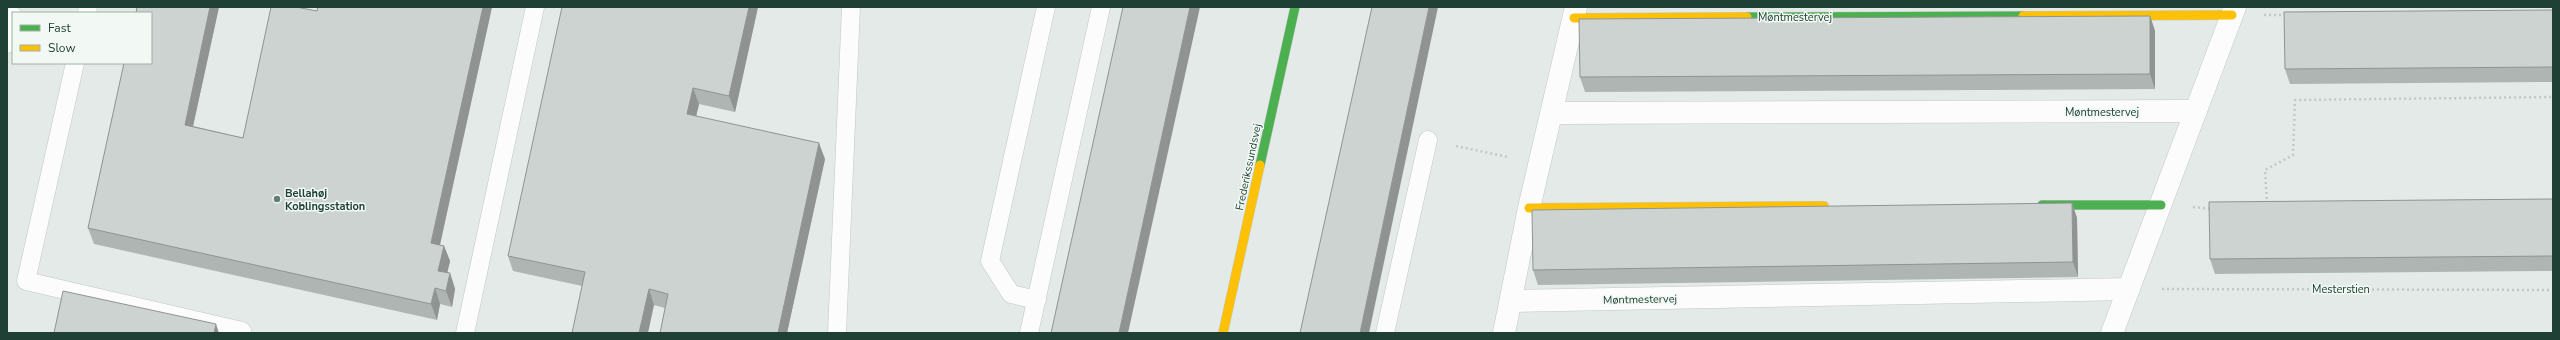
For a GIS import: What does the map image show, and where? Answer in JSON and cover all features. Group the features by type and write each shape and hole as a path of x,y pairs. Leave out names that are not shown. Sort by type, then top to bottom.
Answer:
{"street":[{"name":"Frederikssundsvej","path":"1223,333 1295,7"},
{"name":"Møntmestervej","path":"1504,333 1529,208 1575,13 2233,11"},
{"path":"2112,333 2233,11"},
{"name":"Møntmestervej","path":"1552,113 2196,111"},
{"path":"2033,205 2161,205"},
{"path":"1529,208 1833,206"},
{"name":"Møntmestervej","path":"1511,301 2129,289"}],"lane":[{"path":"465,333 535,7"},
{"path":"837,333 851,7"},
{"path":"1037,300 1011,294 990,261 1046,7"},
{"path":"1029,333 1101,7"},
{"path":"7,44 12,19"},
{"path":"75,64 26,281 244,332"},
{"path":"1386,333 1428,140"}],"path":[{"path":"2233,11 2290,15"},
{"path":"2267,208 2265,170 2293,155 2295,100 2553,97"},
{"path":"1465,148 1540,164"},
{"path":"2161,205 2214,209"},
{"name":"Mesterstien","path":"2129,289 2553,290"}],"building":[{"name":"Bellahøj Koblingsstation","path":"137,7 210,7 185,125 243,138 271,7 296,7 317,11 318,7 483,7 431,243 444,246 438,271 450,273 446,291 435,288 431,304 88,228 124,64 152,64 152,12 136,12"},
{"path":"562,7 749,7 729,96 693,88 687,114 819,143 778,333 660,333 668,294 649,289 639,333 572,333 585,272 508,256"},
{"path":"1123,7 1190,7 1119,333 1051,333"},
{"path":"1372,7 1429,7 1360,333 1300,333"},
{"path":"2553,10 2553,67 2285,69 2284,12"},
{"path":"2150,16 2150,74 1580,77 1579,19"},
{"path":"2553,199 2553,256 2210,259 2209,202"},
{"path":"2072,203 2073,262 1533,270 1532,210"},
{"path":"63,291 216,324 214,333 54,333"}],"traffic: fast":[{"path":"1260,165 1295,7"},
{"path":"1747,17 2023,16"},
{"path":"2042,205 2161,205"}],"traffic: slow":[{"path":"2023,16 2232,15"},
{"path":"1574,18 1747,17"},
{"path":"1223,333 1260,165"},
{"path":"1529,208 1824,206"}],"place":[{"name":"Bellahøj Koblingsstation","path":"277,199"}]}
